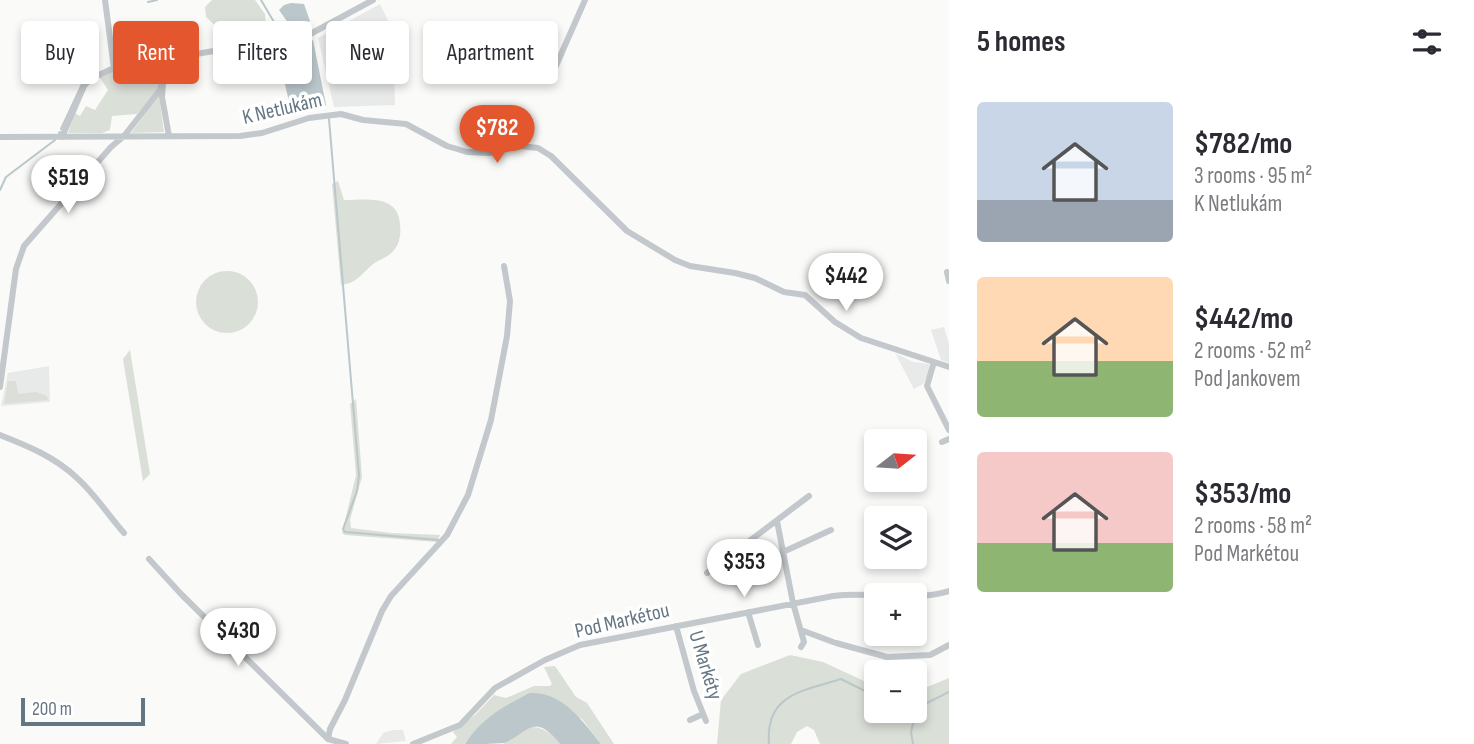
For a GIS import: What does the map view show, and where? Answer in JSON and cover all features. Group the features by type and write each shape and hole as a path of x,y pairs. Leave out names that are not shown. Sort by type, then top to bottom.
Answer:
{"street":[{"path":"105,0 113,60"},
{"path":"199,53 243,46 278,49 314,34 373,0"},
{"path":"558,61 585,0"},
{"path":"63,134 84,86 90,79 113,68"},
{"path":"163,84 162,97 169,136"},
{"path":"0,387 16,270 24,246 124,136 163,84"},
{"name":"K Netlukám","path":"0,137 63,134 247,136 309,118 341,114 363,120 386,120 406,124 447,146 467,152 489,153 520,146 533,147 551,156 627,231 673,259 690,266 735,272 785,292 809,297 835,322 861,338 934,362"},
{"path":"322,744 328,738 382,611 391,596 447,535 468,495 491,420 507,336 510,301 504,266"},
{"path":"947,272 949,281"},
{"path":"949,367 934,362 927,386 949,430"},
{"path":"0,435 31,447 58,463 78,479 124,533"},
{"path":"707,573 809,496"},
{"path":"777,521 793,603 804,642 801,647"},
{"path":"783,552 831,530"},
{"path":"149,559 181,594 328,738 346,744"},
{"name":"Pod Markétou","path":"414,744 460,725 495,688 545,660 592,642 842,595 926,595 949,591"},
{"path":"748,612 758,645"},
{"name":"U Markéty","path":"676,625 694,691 705,718 690,720"},
{"path":"801,630 887,657 934,655 949,645"}],"shaded area":[{"path":"212,0 255,0 265,14 266,21 213,21 213,24 206,17 205,7"},
{"path":"304,4 310,21 287,21 279,10 284,5"},
{"path":"380,4 388,21 349,21"},
{"path":"326,34 326,72 318,38"},
{"path":"312,40 326,105 292,114 285,84 312,84"},
{"path":"113,70 113,84 159,84 160,88 137,114 112,116 110,130 102,133 68,133 75,113 80,116 86,106 95,110 108,90 99,76"},
{"path":"329,84 394,84 395,105 334,107"},
{"path":"159,95 164,132 131,133"},
{"path":"338,181 344,200 387,203 398,214 400,227 399,241 392,253 355,280 341,285 332,184"},
{"path":"221,271 233,271 249,280 256,290 256,314 249,324 233,333 221,333 210,328 201,319 196,308 196,296 201,285 210,276"},
{"path":"944,327 949,344 949,363 941,360 931,330"},
{"path":"130,350 150,474 143,481 123,359"},
{"path":"895,353 913,362 929,364 930,371 923,384 914,389"},
{"path":"49,366 50,402 1,406 8,373"},
{"path":"8,381 16,381 18,394 36,392 47,396 48,400 4,404"},
{"path":"356,399 362,477 350,520 351,528 440,535 437,542 342,533 356,475 350,404"},
{"path":"790,655 823,662 864,681 864,723 927,723 927,687 949,678 949,744 820,744 814,730 807,726 797,732 791,744 717,744 721,700 741,674"},
{"path":"555,666 576,697 587,703 614,744 601,744 582,719 529,693 494,714 465,744 451,744 457,737 453,732 475,715 494,695 506,698 534,686 550,686 552,684 544,667"},
{"path":"529,693 552,697 562,702 579,717 601,744 560,744 543,729 531,727 504,743 465,744 486,720"},
{"path":"533,727 548,732 560,744 503,744 523,730"},
{"path":"403,730 406,741 376,744 383,733"}],"waterway":[{"path":"148,2 157,0"},
{"path":"261,0 273,21"},
{"path":"61,129 82,84"},
{"path":"329,119 359,475 357,491 343,529 345,532 439,540"},
{"path":"0,190 6,177 55,140"},
{"path":"769,744 769,727 773,714 789,697 841,679 864,690"},
{"path":"927,703 949,692"},
{"path":"913,723 913,744"}]}
